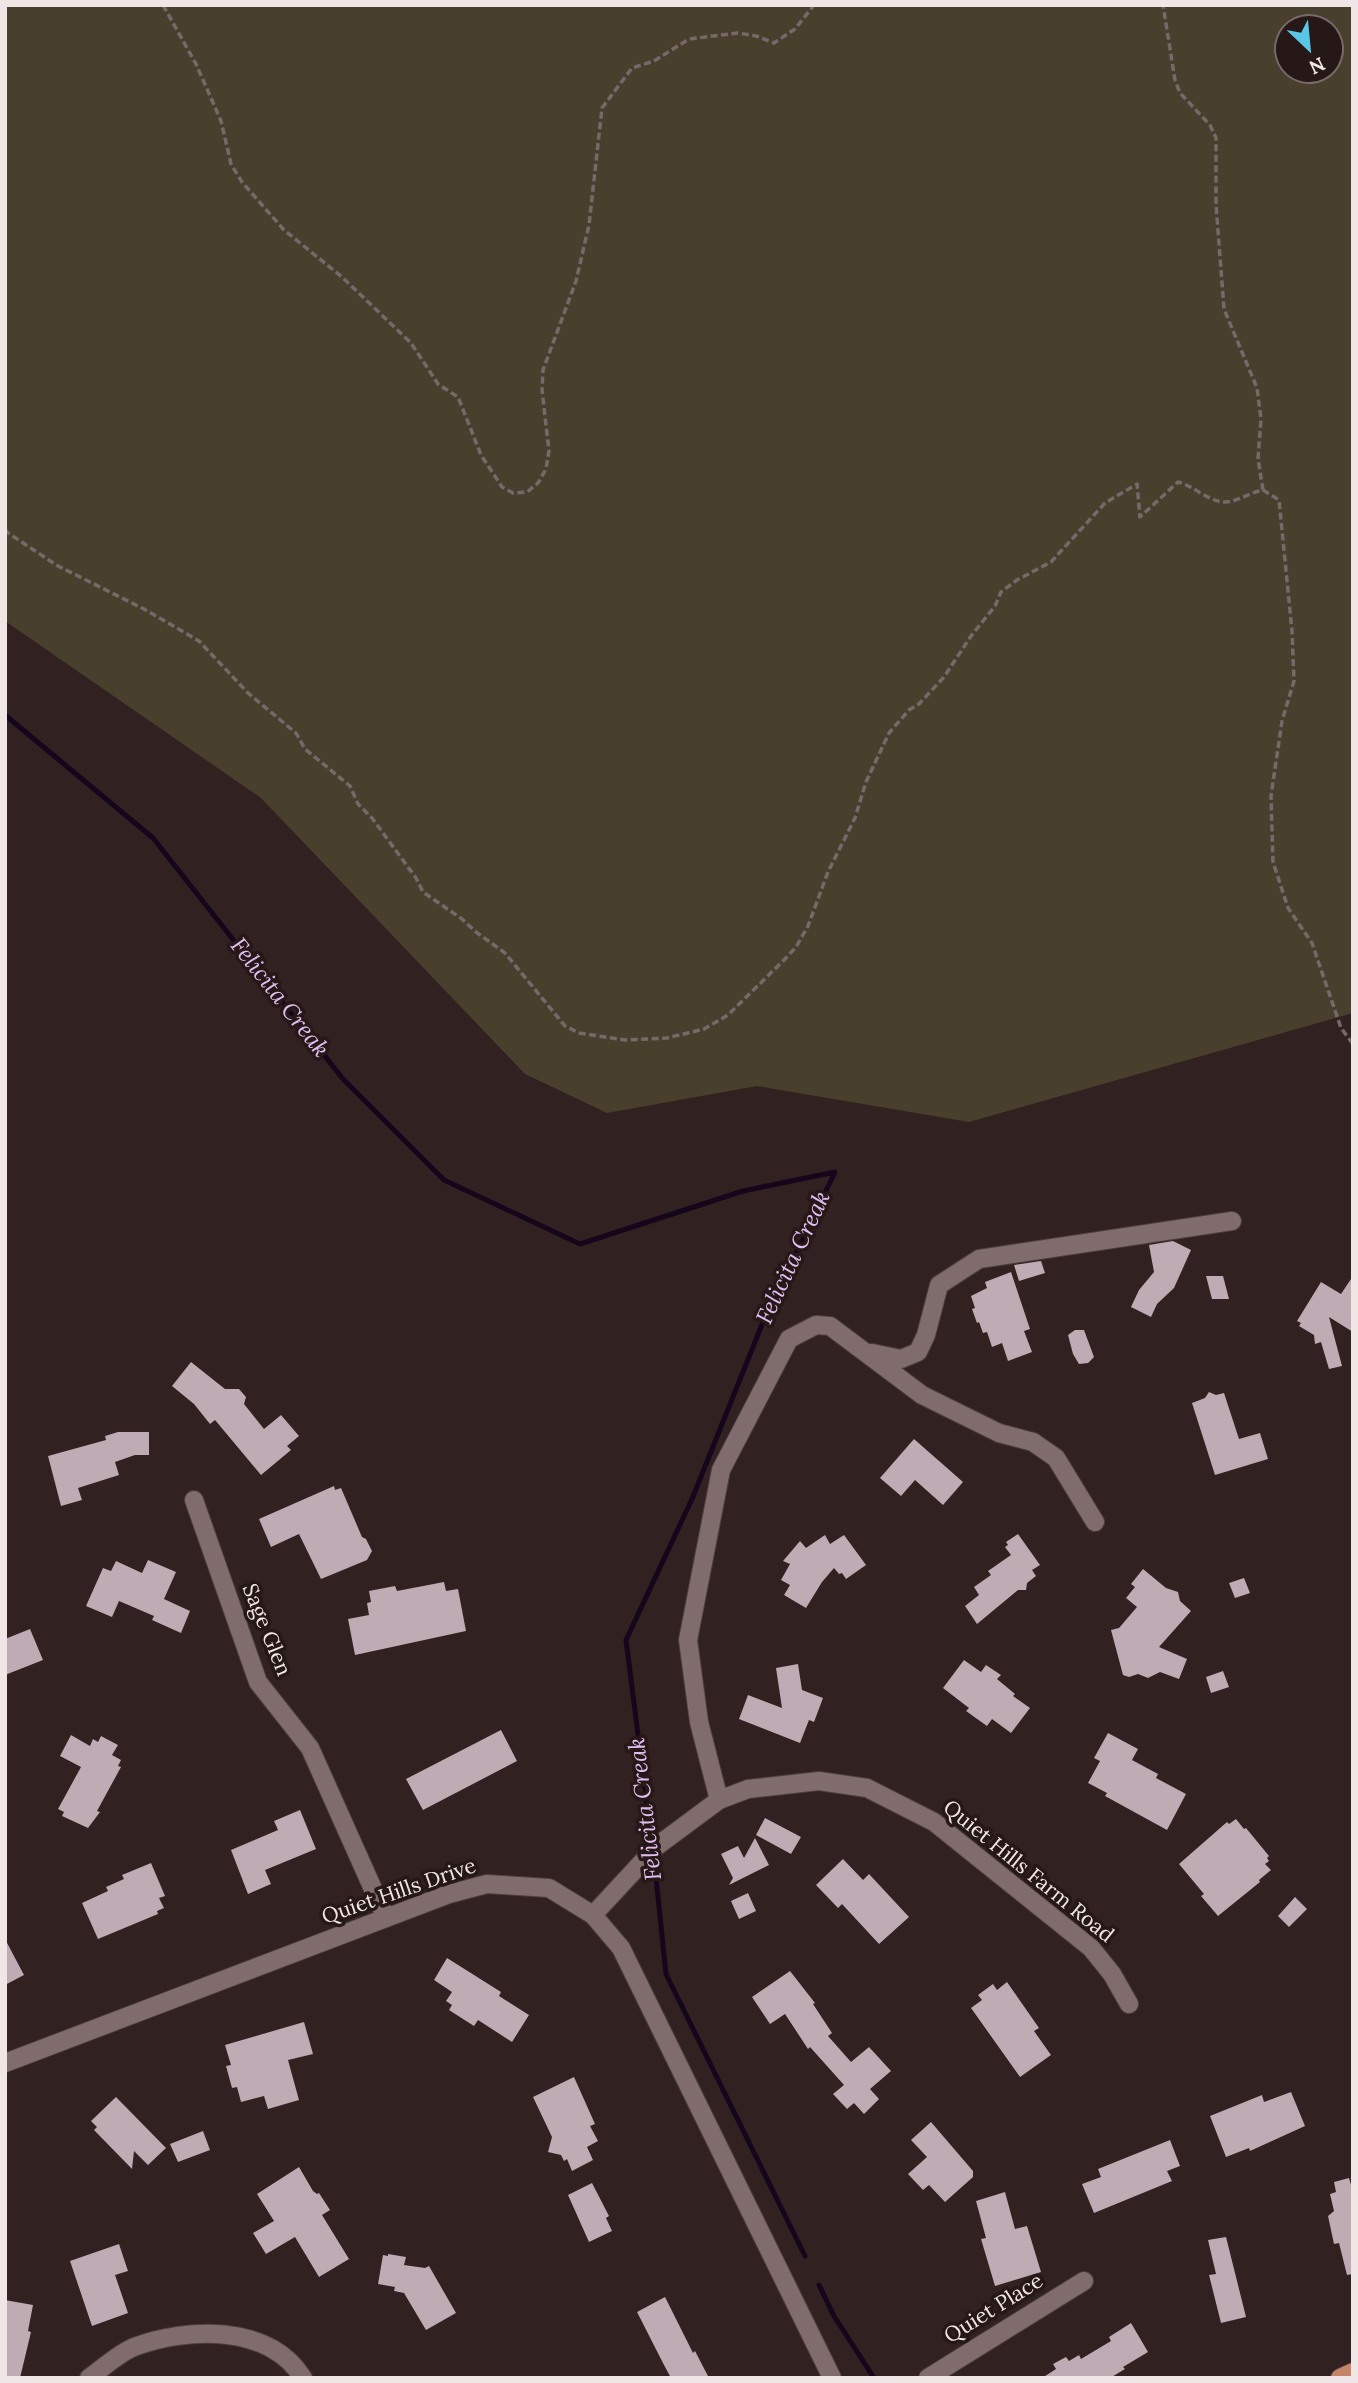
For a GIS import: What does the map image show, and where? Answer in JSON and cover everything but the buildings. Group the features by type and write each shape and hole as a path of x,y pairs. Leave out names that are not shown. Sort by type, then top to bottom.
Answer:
{"main road":[{"path":"1340,2378 1353,2372"}],"street":[{"path":"865,1352 901,1359 918,1352 926,1335 939,1284 979,1259 1232,1222"},
{"path":"719,1800 699,1722 688,1640 721,1470 789,1339 816,1325 830,1326 922,1395 999,1433 1033,1442 1056,1458 1096,1522"},
{"name":"Sage Glen","path":"194,1500 258,1682 310,1748 386,1918"},
{"name":"Quiet Hills Farm Road","path":"593,1915 657,1846 719,1800 747,1789 819,1781 867,1788 934,1822 1091,1948 1112,1974 1129,2004"},
{"name":"Quiet Hills Drive","path":"5,2063 449,1894 487,1884 549,1888 593,1915 621,1948 832,2378"},
{"name":"Quiet Place","path":"928,2378 1084,2280"},
{"path":"89,2378 131,2348 176,2335 226,2334 262,2343 288,2361 303,2378"}],"path":[{"path":"163,5 196,64 221,121 231,164 242,182 284,230 342,277 411,343 438,384 458,397 481,455 502,487 513,493 527,492 538,483 546,469 549,452 542,390 543,370 576,281 589,225 602,107 632,68 654,61 689,39 738,33 774,43 795,29 814,5"},
{"path":"1163,5 1175,80 1180,93 1210,125 1216,138 1216,205 1224,309 1257,388 1261,419 1258,459 1263,490"},
{"path":"5,529 58,566 144,609 199,641 248,693 296,733 305,749 351,786 358,804 372,818 416,878 423,892 462,919 518,965 565,1026 579,1033 625,1040 667,1038 704,1029 727,1014 796,947 808,926 828,872 855,818 866,782 889,733 944,677 995,606 1001,592 1051,562 1105,503 1137,484 1140,517 1178,482 1190,485 1221,502 1263,490 1279,499 1293,631 1294,681 1282,721 1271,796 1273,862 1288,908 1312,943 1341,1028 1353,1044"}],"shaded area":[{"path":"5,5 1353,5 1353,1013 969,1122 757,1086 607,1113 525,1074 261,798 5,621"}],"waterway":[{"name":"Felicita Creak","path":"5,715 153,838 343,1079 444,1180 580,1244 743,1191 835,1172 765,1317 692,1499 626,1640 652,1845"},
{"name":"Felicita Creak","path":"654,1858 666,1974 805,2256"},
{"name":"Felicita Creak","path":"819,2285 834,2316 874,2378"}]}
